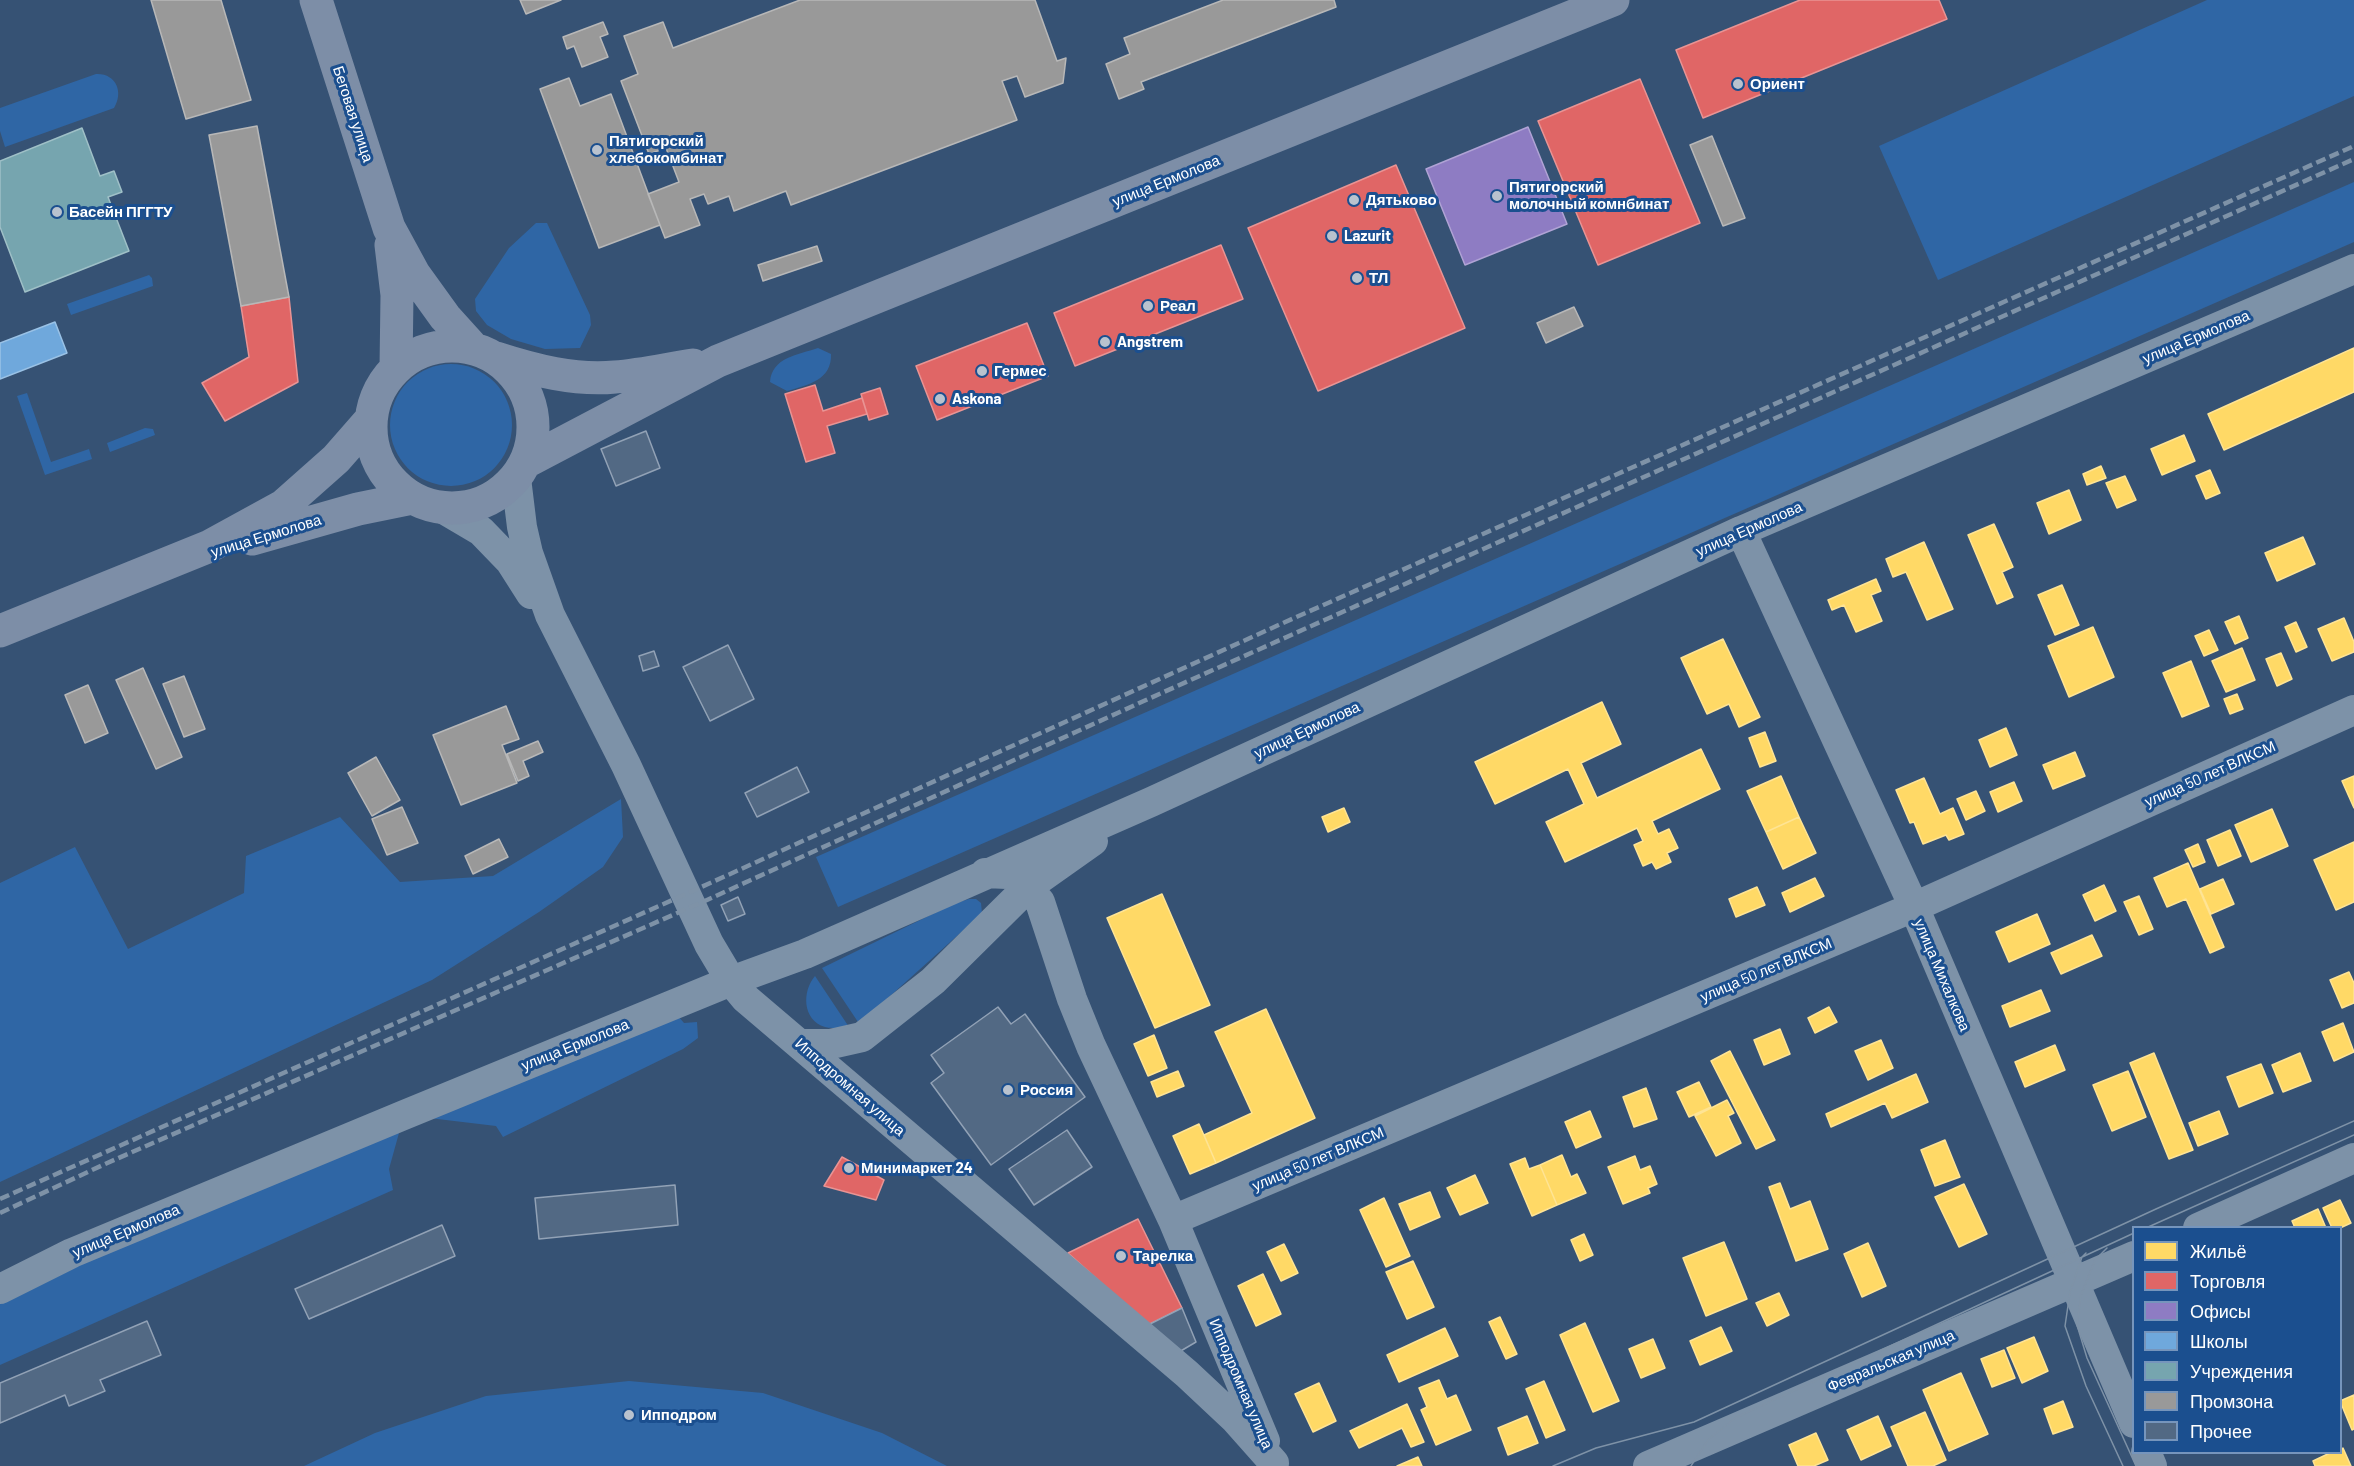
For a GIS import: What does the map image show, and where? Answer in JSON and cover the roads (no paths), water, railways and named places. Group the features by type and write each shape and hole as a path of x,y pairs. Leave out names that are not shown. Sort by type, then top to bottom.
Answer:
{"main road":[{"name":"Беговая улица","path":"316,0 389,228 414,274 445,317 484,353"},
{"name":"улица Ермолова","path":"122,582 279,530 358,510 427,503 466,507 487,500 521,470 718,361 1613,0"},
{"name":"Беговая улица","path":"389,228 397,295 396,368"},
{"name":"улица Ермолова","path":"427,503 393,484 379,465 372,442 370,418 383,382 396,368 413,356 432,348 452,346 484,353 535,370 613,378 718,361"},
{"path":"484,353 514,374 527,396 533,420 531,445 521,470"},
{"name":"улица Ермолова","path":"0,631 210,546 282,506 336,459 370,418"}],"street":[{"name":"улица Ермолова","path":"0,1289 72,1253 731,981 805,954 1151,801 1741,531 2354,269"},
{"name":"Ипподромная улица","path":"521,470 522,527 528,553 550,615 626,765 709,944 731,981 745,998 1187,1374 1235,1419 1275,1465"},
{"name":"Ипподромная улица","path":"427,503 481,531 510,561 530,593 550,615"},
{"name":"улица Михалкова","path":"1741,531 1914,907 2132,1421"},
{"name":"улица 50 лет ВЛКСМ","path":"1173,1220 1914,907 2354,710"},
{"name":"улица Ермолова","path":"801,1044 831,1044 862,1037 933,981 1028,887 1151,801"},
{"path":"985,873 1007,874 1018,878 1028,887"},
{"name":"Ипподромная улица","path":"1028,887 1040,902 1072,999 1091,1046 1173,1220 1275,1465"},
{"path":"2200,1226 2354,1158"},
{"name":"Февральская улица","path":"1648,1466 2132,1256"}],"tram line":[{"path":"1553,1466 1596,1448 1694,1422 2156,1209 2354,1121"},
{"path":"2150,1226 2354,1135"},
{"path":"1691,1466 1708,1440 1735,1418 2132,1234"},
{"path":"2107,1248 2095,1260 2081,1295 2077,1325 2087,1358 2136,1466"},
{"path":"2086,1253 2082,1257 2070,1292 2065,1326 2086,1386 2123,1466"}],"railway":[{"path":"0,1199 686,894 1283,623 2354,146"},
{"path":"0,1213 105,1164 707,900 1146,700 2354,159"}],"place":[{"name":"Ориент","path":"1738,84"},
{"name":"Пятигорский хлебокомбинат","path":"597,150"},
{"name":"Пятигорский молочный комнбинат","path":"1497,196"},
{"name":"Дятьково","path":"1354,200"},
{"name":"Басейн ПГГТУ","path":"57,212"},
{"name":"Lazurit","path":"1332,236"},
{"name":"ТЛ","path":"1357,278"},
{"name":"Реал","path":"1148,306"},
{"name":"Angstrem","path":"1105,342"},
{"name":"Гермес","path":"982,371"},
{"name":"Askona","path":"940,399"},
{"name":"Россия","path":"1008,1090"},
{"name":"Минимаркет 24","path":"849,1168"},
{"name":"Тарелка","path":"1121,1256"},
{"name":"Ипподpом","path":"629,1415"}]}
